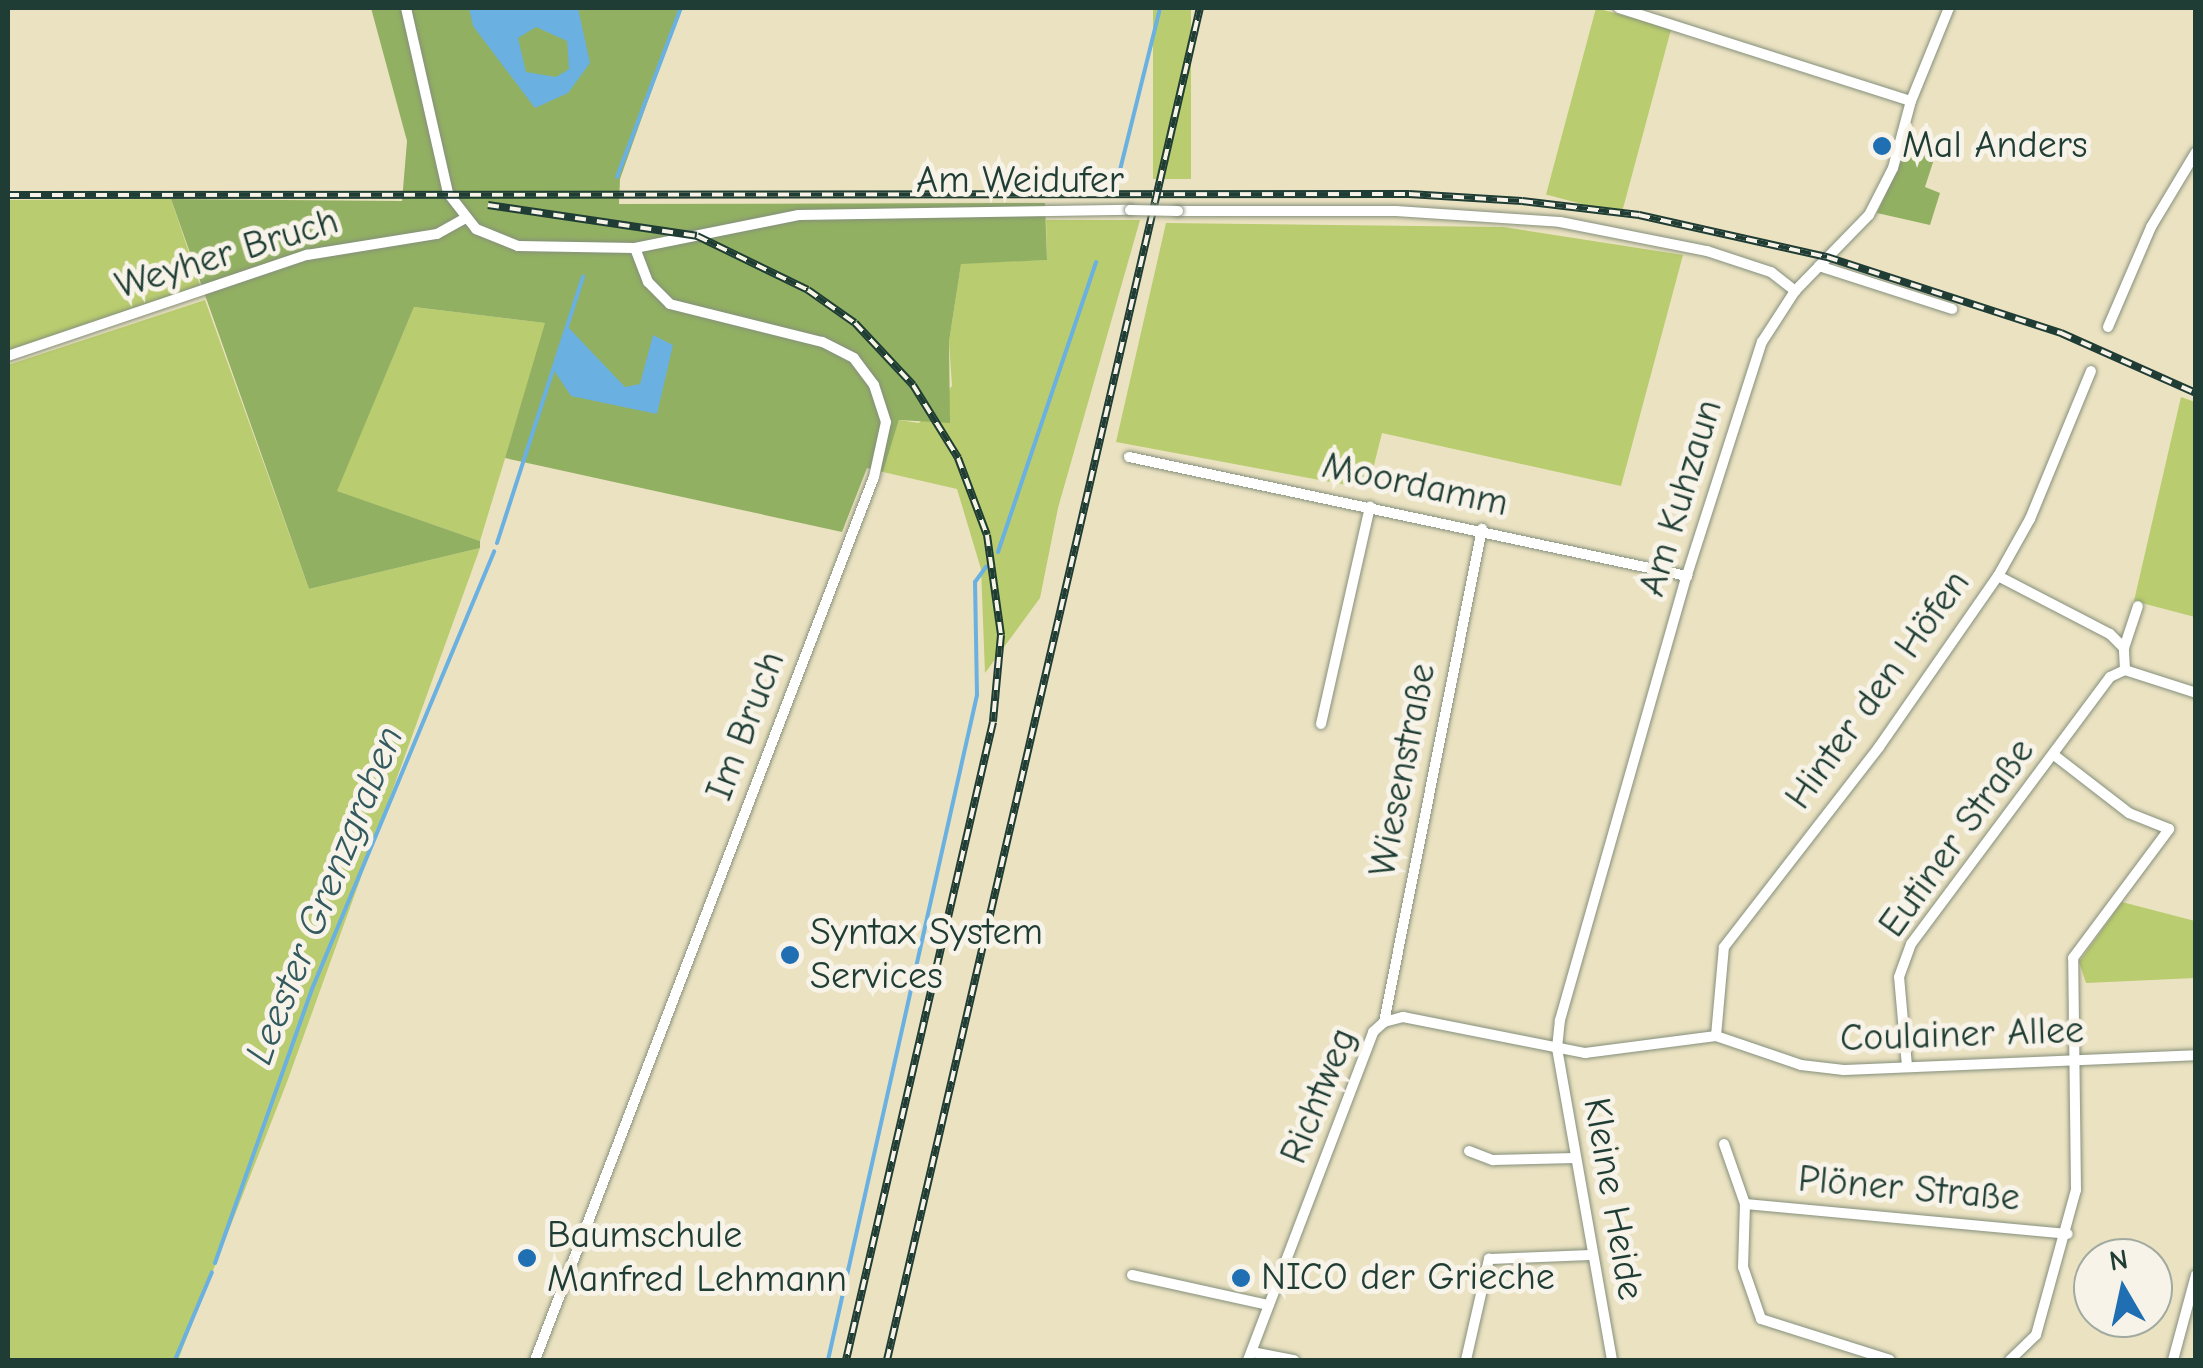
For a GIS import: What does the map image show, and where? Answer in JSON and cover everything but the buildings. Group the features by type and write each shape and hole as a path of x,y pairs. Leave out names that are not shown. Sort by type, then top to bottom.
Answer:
{"street":[{"path":"406,8 438,161 464,219"},
{"path":"1619,8 1911,100"},
{"name":"Am Kuhzaun","path":"1557,1048 1686,576 1762,342 1795,291 1869,215 1893,168 1911,100 1950,8"},
{"path":"2108,326 2151,226 2196,152"},
{"name":"Am Weidufer","path":"464,219 518,246 635,248 799,215 1396,211 1578,224 1707,251 1772,272 1795,291"},
{"name":"Weyher Bruch","path":"8,356 307,256 437,234 464,219"},
{"name":"Im Bruch","path":"535,1360 874,477 886,422 874,385 854,358 822,342 670,304 648,282 635,248"},
{"path":"1818,266 1952,308"},
{"name":"Hinter den Höfen","path":"1716,1036 1724,947 1879,748 1998,576 2030,519 2091,371"},
{"name":"Moordamm","path":"1130,458 1482,529 1686,576"},
{"path":"1321,724 1370,506"},
{"name":"Wiesenstraße","path":"1384,1022 1482,529"},
{"path":"1998,576 2110,634 2124,648"},
{"path":"2138,606 2124,648 2125,670 2196,694"},
{"name":"Eutiner Straße","path":"1907,1066 1899,977 1910,944 2110,678 2125,670"},
{"path":"2010,1360 2036,1335 2068,1234 2076,1190 2072,1126 2078,1062 2073,958 2169,829 2129,813 2054,755"},
{"name":"Richtweg","path":"1250,1356 1373,1032 1384,1022 1403,1017 1557,1048"},
{"name":"Coulainer Allee","path":"1557,1048 1585,1053 1716,1036 1820,1069 2196,1055"},
{"name":"Kleine Heide","path":"1557,1048 1612,1360"},
{"path":"1724,1144 1745,1204 1742,1267 1761,1319 1890,1360"},
{"path":"1468,1151 1493,1160 1575,1158"},
{"name":"Plöner Straße","path":"1745,1204 2068,1234"},
{"path":"1466,1360 1489,1259 1592,1255"},
{"path":"1132,1275 1269,1305"},
{"path":"2173,1360 2196,1275"},
{"path":"1250,1356 1294,1360"}],"green space":[{"path":"371,8 681,8 620,179 619,204 1045,203 1047,260 961,264 949,342 950,423 899,420 883,472 867,468 842,532 505,458 545,323 414,307 337,491 480,541 480,548 309,589 171,199 402,201 407,141"},
{"path":"1153,8 1191,8 1191,179 1153,179"},
{"path":"1596,8 1671,28 1621,215 1546,194"},
{"path":"1909,144 1936,153 1925,187 1940,193 1930,225 1877,213"},
{"path":"171,199 202,291 8,351 8,200"},
{"path":"1046,220 1140,220 1058,508 1040,598 985,673 981,569 957,489 883,472 899,420 919,423 952,386 949,342 961,263 1047,260"},
{"path":"1166,223 1503,227 1683,255 1621,486 1382,433 1368,489 1116,442"},
{"path":"205,300 309,589 480,548 287,1082 178,1360 8,1360 8,365"},
{"path":"414,307 546,323 480,541 336,491"},
{"path":"2181,397 2195,402 2195,617 2134,601"},
{"path":"2122,902 2195,921 2195,978 2086,983 2079,962"}],"water":[{"path":"469,8 578,8 590,63 568,93 535,108 473,26","holes":["536,27 567,41 569,69 556,77 526,72 518,38"]},
{"path":"568,327 625,387 640,384 653,335 673,345 657,414 571,396 553,369"}],"waterway":[{"name":"Leester Grenzgraben","path":"617,177 681,8"},
{"path":"1120,170 1160,8"},
{"path":"998,552 1096,262"},
{"name":"Leester Grenzgraben","path":"497,543 583,277"},
{"name":"Leester Grenzgraben","path":"215,1263 312,989 494,551"},
{"path":"828,1360 977,695 975,582 986,567"},
{"name":"Leester Grenzgraben","path":"175,1360 212,1272"}],"railway":[{"path":"887,1360 1200,8"},
{"path":"8,195 1409,194 1522,201 1639,215 1827,257 2061,333 2196,393"},
{"path":"488,205 697,236 808,290 855,323 913,385 958,458 987,535 1001,635 993,722 846,1360"}],"place":[{"name":"Mal Anders","path":"1882,146"},
{"name":"Syntax System Services","path":"790,955"},
{"name":"Baumschule Manfred Lehmann","path":"527,1258"},
{"name":"NICO der Grieche","path":"1241,1278"}]}
